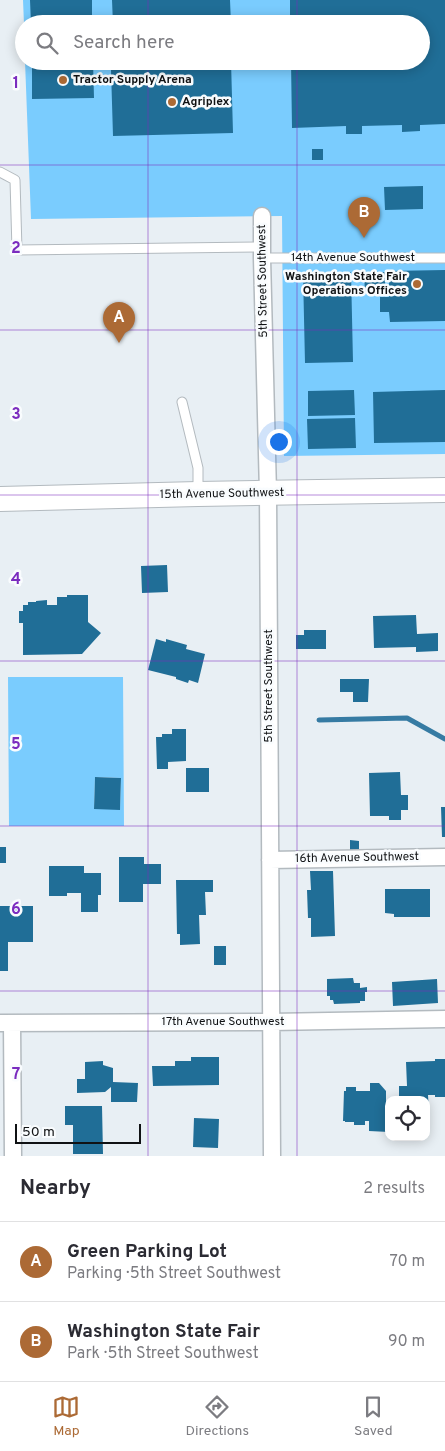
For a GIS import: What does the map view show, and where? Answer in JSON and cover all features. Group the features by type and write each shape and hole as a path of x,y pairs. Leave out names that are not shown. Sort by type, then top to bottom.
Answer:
{"street":[{"name":"5th Street Southwest","path":"262,216 268,493 272,1156"},
{"name":"15th Avenue Southwest","path":"0,499 445,490"},
{"name":"16th Avenue Southwest","path":"270,860 445,857"},
{"name":"17th Avenue Southwest","path":"6,1023 445,1019"},
{"path":"6,1023 13,1156"}],"lane":[{"name":"14th Avenue Southwest","path":"0,172 15,180 17,250 262,253 445,258"},
{"path":"182,402 198,468 198,494"}],"shaded area":[{"path":"23,0 445,0 445,454 284,456 282,216 31,219 25,70 430,70 430,15 24,15"},
{"path":"8,677 123,677 124,826 9,826","holes":["95,777 121,778 120,809 94,809"]}],"building":[{"path":"30,0 92,0 92,15 31,15"},
{"path":"112,0 230,0 231,15 113,15"},
{"path":"290,0 445,0 445,124 420,125 420,131 402,132 402,125 362,126 362,134 346,134 346,126 292,128 291,70 430,70 430,15 290,15"},
{"name":"Tractor Supply Arena","path":"32,70 93,70 94,98 32,99"},
{"name":"Agriplex","path":"111,70 231,70 233,133 113,136"},
{"path":"312,149 323,149 323,160 312,160"},
{"path":"423,186 423,209 385,210 384,187"},
{"name":"Washington State Fair Operations Offices","path":"445,270 445,321 390,322 389,312 380,312 380,297 389,297 389,271"},
{"path":"351,272 353,362 305,363 303,273"},
{"path":"364,272 385,272 385,293 365,293"},
{"path":"354,390 355,415 308,416 308,391"},
{"path":"445,390 445,442 374,443 373,392"},
{"path":"355,418 356,448 308,449 307,419"},
{"path":"167,565 168,592 142,593 141,566"},
{"path":"67,595 88,595 88,622 101,633 82,654 23,655 23,623 19,623 19,611 23,611 23,605 28,605 28,602 47,600 47,605 57,605 57,597 67,597"},
{"path":"416,615 417,634 438,633 438,651 416,652 416,647 374,648 373,616"},
{"path":"304,630 326,630 326,649 296,649 296,635 304,635"},
{"path":"156,639 166,642 166,639 187,645 186,649 205,654 198,683 189,680 188,683 176,679 176,677 148,670"},
{"path":"340,679 369,679 368,702 353,702 353,692 340,692"},
{"path":"172,729 186,729 186,761 168,762 168,769 157,769 156,737 162,737 162,734 172,734"},
{"path":"186,768 209,768 209,792 186,792"},
{"path":"400,772 401,795 408,795 408,810 401,810 401,820 389,820 389,816 370,816 369,773"},
{"path":"95,777 121,778 120,810 94,809"},
{"path":"441,807 445,807 445,837 442,837"},
{"path":"350,840 359,841 359,854 350,854"},
{"path":"0,847 6,847 6,863 0,863"},
{"path":"119,857 144,857 144,864 161,864 161,884 143,884 143,902 119,902"},
{"path":"49,866 84,866 84,873 101,873 101,895 98,895 98,912 81,912 81,893 67,893 67,896 49,896"},
{"path":"310,871 333,871 335,936 311,937 311,918 308,918 307,890 311,890"},
{"path":"176,880 213,880 213,892 205,892 206,915 199,915 200,944 180,945 180,934 177,934"},
{"path":"385,889 430,889 430,917 394,917 394,914 385,913"},
{"path":"0,906 33,906 33,942 8,942 8,971 0,971"},
{"path":"214,946 226,946 226,965 214,965"},
{"path":"353,978 354,983 360,983 360,988 367,987 365,1001 360,1001 360,1003 334,1004 333,1000 330,1000 330,996 327,996 327,979"},
{"path":"437,979 438,1003 393,1006 392,982"},
{"path":"191,1057 219,1057 219,1085 153,1086 152,1066 175,1066 175,1061 191,1061"},
{"path":"435,1059 445,1059 445,1097 435,1097 435,1095 399,1096 399,1086 407,1086 406,1062 435,1061"},
{"path":"103,1061 103,1065 113,1068 113,1082 138,1083 137,1102 111,1102 111,1087 105,1092 77,1093 77,1079 85,1079 85,1062"},
{"path":"370,1083 379,1083 386,1091 385,1132 369,1131 369,1121 365,1121 365,1125 354,1125 354,1122 343,1121 344,1091 346,1091 346,1087 356,1087 356,1091 370,1091"},
{"path":"65,1106 102,1106 103,1154 73,1154 73,1125 65,1125"},
{"path":"194,1118 219,1119 218,1148 193,1147"}],"waterway":[{"path":"319,720 407,718 445,739"}],"place":[{"name":"Tractor Supply Arena","path":"63,80"},
{"name":"Agriplex","path":"172,102"},
{"name":"Washington State Fair","path":"364,238"},
{"name":"Washington State Fair Operations Offices","path":"417,284"},
{"name":"Green Parking Lot","path":"119,343"}]}
